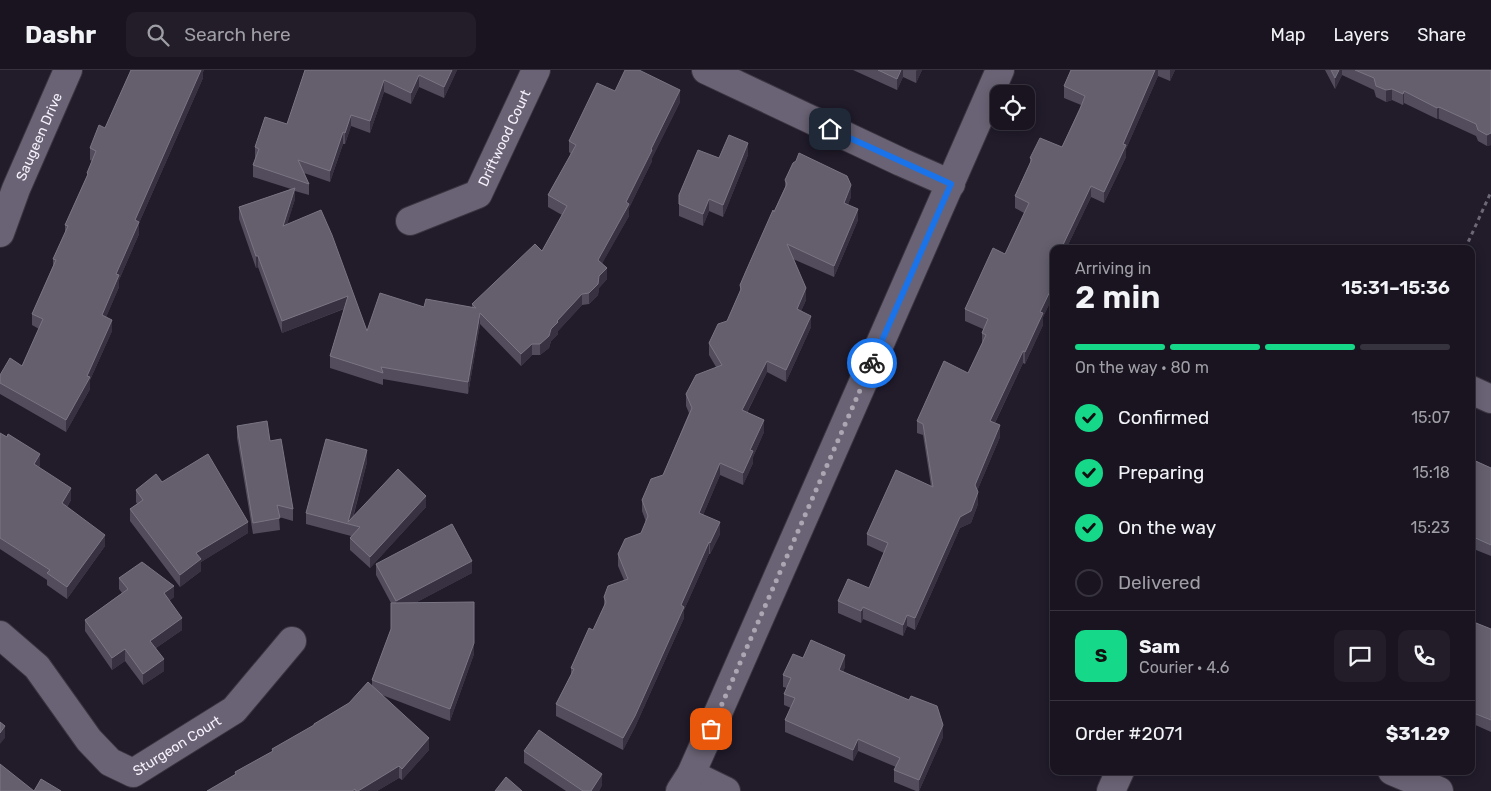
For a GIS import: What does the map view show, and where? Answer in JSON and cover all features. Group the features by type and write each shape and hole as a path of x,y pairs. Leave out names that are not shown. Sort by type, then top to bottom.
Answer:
{"street":[{"name":"Saugeen Drive","path":"0,233 8,186 68,70"},
{"name":"Driftwood Court","path":"410,221 478,194 536,70"},
{"path":"706,70 951,184"},
{"path":"726,791 686,783 1000,70"},
{"path":"1475,392 1491,399"},
{"name":"Sturgeon Court","path":"0,635 38,667 89,740 110,762 133,773 234,710 292,641"},
{"path":"1111,791 1118,775"},
{"path":"1401,775 1439,791"}],"path":[{"path":"1467,245 1491,192"}],"building":[{"path":"131,70 201,70 135,220 139,222 116,274 119,275 102,315 112,320 87,376 90,377 66,420 0,383 0,375 10,358 22,366 43,319 32,314 56,260 53,259 68,226 65,225 88,174 96,151 90,148 99,125 105,128"},
{"path":"305,70 452,70 444,87 419,75 411,93 384,80 370,121 351,115 345,133 343,132 330,171 298,160 309,184 253,165 259,149 255,147 265,117 287,124"},
{"path":"625,70 639,70 680,90 626,202 629,204 598,260 607,268 599,276 598,284 589,293 582,294 557,321 551,329 549,336 540,344 532,344 521,354 480,313 468,382 381,367 383,373 330,356 348,296 282,321 239,207 295,188 283,226 321,210 367,331 380,293 424,307 426,299 476,308 472,304 535,244 542,251 567,206 548,195 576,145 569,141 597,83 615,91"},
{"path":"878,70 901,70 897,79"},
{"path":"1071,70 1155,70 1123,144 1126,145 1104,192 1091,186 1063,245 1050,245 1050,291 1040,312 1043,313 990,421 1000,425 975,485 978,492 971,511 960,517 915,618 907,615 903,625 863,607 861,611 838,601 848,579 869,588 888,543 867,534 896,470 933,487 923,424 917,421 944,361 968,373 986,335 982,333 988,319 965,309 993,248 1005,254 1029,203 1015,196 1040,138 1062,147 1080,109 1085,96 1064,86"},
{"path":"1331,70 1339,70 1335,78"},
{"path":"1355,70 1491,70 1491,133 1487,135 1478,130 1476,124 1439,107 1437,108 1404,91 1403,94 1392,89 1386,90 1376,86 1374,78"},
{"path":"729,135 748,143 723,205 709,199 703,214 679,204 679,195 698,150 719,158"},
{"path":"799,153 847,176 851,185 844,203 858,209 834,266 787,244 806,288 797,309 811,316 786,370 767,361 742,410 764,420 750,450 753,451 743,473 720,463 699,513 720,522 681,605 684,607 635,716 623,738 556,704 574,669 571,668 589,628 593,630 606,602 604,597 608,586 628,579 618,554 625,539 641,533 648,516 642,500 651,479 663,475 692,408 686,394 696,375 722,365 709,343 718,324 727,321 741,289 740,285 746,271 773,210 774,212 787,184 785,180"},
{"path":"267,421 270,441 281,439 293,509 277,505 280,518 253,523 237,426"},
{"path":"0,433 7,437 8,434 40,454 34,464 71,488 62,503 105,535 67,587 47,573 50,570 0,538"},
{"path":"326,439 367,450 348,522 398,469 426,496 370,557 350,538 360,527 306,513"},
{"path":"208,454 248,522 196,553 201,559 180,575 130,509 143,500 136,490 156,474 162,482"},
{"path":"1475,461 1491,468 1491,545 1475,538"},
{"path":"452,524 472,561 396,601 376,564"},
{"path":"142,562 174,586 164,593 182,618 150,641 164,659 143,674 125,649 112,658 85,620 128,589 119,578"},
{"path":"474,602 474,643 450,709 372,680 391,629 391,603"},
{"path":"1475,623 1491,629 1491,720 1475,714"},
{"path":"811,640 845,655 839,670 909,700 911,696 937,706 943,725 919,780 894,770 900,758 858,739 853,750 785,720 795,698 784,694 791,678 783,675 793,654 803,658"},
{"path":"368,682 429,738 402,769 399,766 358,791 355,789 352,791 207,791 349,703"},
{"path":"0,722 5,726 0,733"},
{"path":"539,730 602,774 591,791 583,791 524,751"},
{"path":"0,764 34,791 0,791"},
{"path":"506,777 522,791 495,791"},
{"path":"41,779 61,791 34,791"}],"way so far":[{"path":"711,729 872,363"}],"route":[{"path":"830,129 951,184 872,363"}]}
